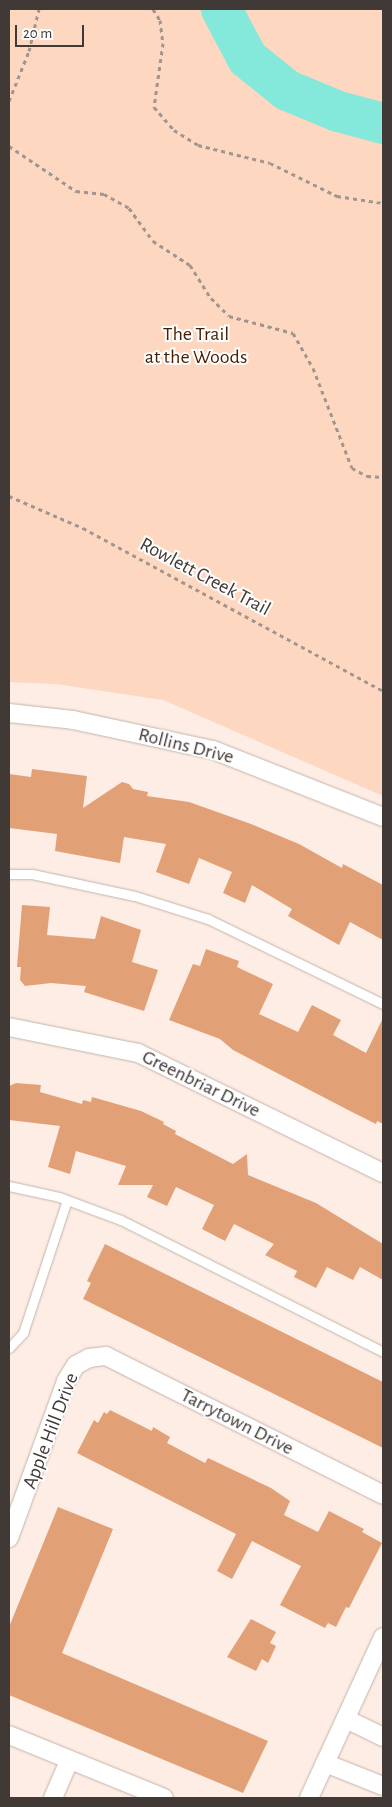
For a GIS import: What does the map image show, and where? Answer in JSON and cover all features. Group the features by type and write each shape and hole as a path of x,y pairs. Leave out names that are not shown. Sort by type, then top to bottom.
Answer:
{"street":[{"name":"Rollins Drive","path":"9,713 73,720 213,750 383,817"},
{"name":"Greenbriar Drive","path":"9,1027 138,1053 383,1173"},
{"name":"Tarrytown Drive","path":"89,1358 106,1356 383,1495"},
{"name":"Apple Hill Drive","path":"9,1538 66,1381 76,1365 89,1358"},
{"path":"309,1798 383,1637"},
{"path":"346,1719 383,1737"},
{"path":"9,1735 164,1798"},
{"path":"53,1798 69,1761"},
{"path":"325,1763 383,1786"}],"lane":[{"path":"9,874 32,874 134,896 208,919 383,1004"},
{"path":"9,1186 67,1200 121,1220 383,1352"},
{"path":"9,1348 23,1333 67,1200"}],"path":[{"path":"9,101 29,51 39,9"},
{"path":"153,9 160,20 163,44 154,107 174,130 211,150 278,166 337,196 383,203"},
{"path":"9,146 76,191 104,194 129,208 153,241 190,264 211,298 229,316 293,333 313,368 352,468 367,476 383,477"},
{"name":"Rowlett Creek Trail","path":"9,496 83,528 383,691"}],"green space":[{"name":"The Trail at the Woods","path":"9,9 383,9 383,796 163,700 56,684 9,682"}],"building":[{"path":"32,769 87,776 83,808 122,782 129,784 133,789 148,792 147,796 189,802 251,824 299,844 342,868 343,864 383,885 383,940 350,922 339,945 288,916 292,909 252,885 245,903 223,893 232,872 199,858 189,884 156,872 166,844 124,837 120,863 55,851 57,834 9,828 9,774 31,777"},
{"path":"22,905 50,907 47,935 95,939 101,916 141,930 132,962 158,970 144,1011 84,992 86,986 51,983 25,986 20,980 21,967 17,967"},
{"path":"206,949 239,961 237,967 273,984 259,1014 298,1032 312,1005 341,1020 333,1035 366,1053 383,1018 383,1124 377,1121 376,1124 233,1050 220,1039 169,1020 193,964 200,966"},
{"path":"16,1083 41,1085 40,1092 82,1104 83,1100 91,1102 92,1097 141,1111 164,1122 163,1124 176,1131 175,1134 233,1164 247,1154 248,1175 316,1203 383,1244 383,1280 360,1267 353,1280 327,1267 316,1288 294,1277 297,1271 265,1255 274,1244 234,1224 225,1241 202,1229 214,1205 176,1187 167,1206 147,1197 153,1185 118,1185 126,1166 76,1151 70,1174 48,1167 60,1126 9,1120 9,1086"},
{"path":"105,1244 383,1382 383,1448 83,1299 91,1283 87,1281"},
{"path":"110,1410 152,1431 153,1427 170,1437 167,1443 205,1463 208,1458 271,1488 290,1501 284,1515 318,1532 329,1511 364,1529 362,1532 382,1543 349,1608 346,1607 336,1627 328,1623 325,1628 280,1605 301,1566 252,1541 232,1579 217,1571 236,1534 77,1453 94,1420 98,1423 104,1412 107,1414"},
{"path":"58,1507 113,1529 62,1653 268,1741 243,1793 9,1695 9,1627"},
{"path":"251,1619 276,1632 270,1643 276,1646 268,1663 262,1659 256,1671 227,1657"}],"waterway":[{"path":"221,9 247,58 287,90 338,111 383,123"}]}
